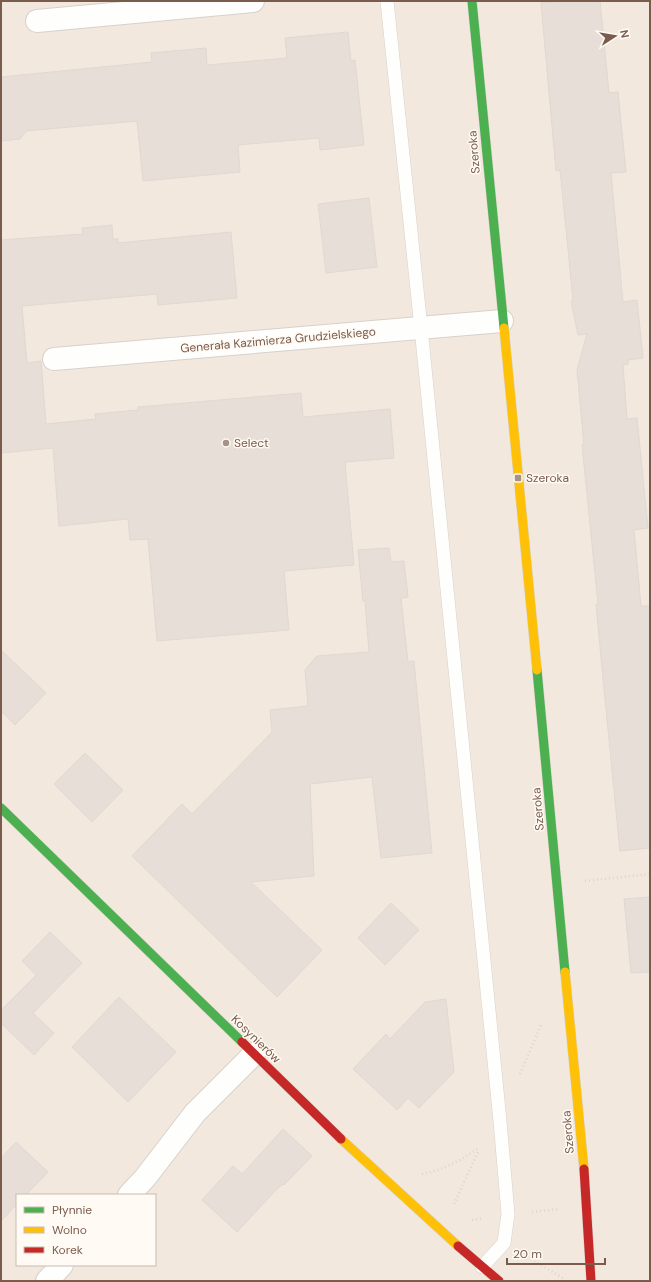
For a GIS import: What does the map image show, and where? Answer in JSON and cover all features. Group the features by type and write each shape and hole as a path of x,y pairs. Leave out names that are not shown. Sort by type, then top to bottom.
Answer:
{"street":[{"path":"37,21 253,1"},
{"name":"Szeroka","path":"472,1 502,322 535,644 587,1207 592,1281"},
{"name":"Generała Kazimierza Grudzielskiego","path":"54,359 502,322"},
{"name":"Kosynierów","path":"1,808 356,1153 499,1281"},
{"path":"130,1194 145,1178 195,1113 254,1054"},
{"path":"47,1281 61,1266"}],"lane":[{"path":"387,1 421,328 508,1214 504,1243 482,1267"}],"path":[{"path":"557,884 650,874"},
{"path":"421,1175 444,1168 460,1160 481,1146"},
{"path":"466,1221 508,1214 587,1207"}],"shaded area":[{"path":"1,1 650,1 650,1281 1,1281"}],"building":[{"path":"561,1 600,1 609,93 618,92 626,172 611,173 623,302 637,300 643,358 628,360 628,364 623,365 627,419 637,418 648,528 634,530 641,606 650,606 650,848 620,851 596,604 598,604 582,445 584,445 577,370 587,334 578,335 571,301 573,301 569,259 560,170 556,171 541,3"},
{"path":"348,32 351,61 355,60 364,145 320,150 319,138 238,145 240,172 143,181 137,121 26,131 20,139 1,141 1,77 152,62 151,53 206,48 207,65 287,58 285,38"},
{"path":"369,198 377,267 326,273 318,204"},
{"path":"112,225 113,239 118,239 118,243 231,232 237,298 158,305 157,294 22,306 27,363 41,361 46,424 96,419 95,414 138,410 138,407 301,393 303,417 390,409 394,458 345,462 354,565 284,571 289,630 157,641 148,539 130,540 128,519 59,526 53,448 1,453 1,240 83,234 82,228"},
{"path":"389,548 391,562 404,561 408,597 401,598 408,662 414,661 432,853 381,858 372,777 310,784 314,876 251,882 322,950 277,997 132,856 182,804 192,814 272,732 270,710 308,706 305,670 317,656 369,652 365,601 363,601 358,550"},
{"path":"1,650 46,693 15,725 1,711"},
{"path":"85,753 123,790 92,822 54,784"},
{"path":"650,897 650,972 631,973 624,899"},
{"path":"391,903 419,930 385,965 358,938"},
{"path":"50,932 82,963 33,1013 54,1033 34,1055 1,1023 1,1010 36,975 22,961"},
{"path":"119,997 176,1052 128,1102 72,1047"},
{"path":"446,999 454,1072 419,1108 408,1098 397,1110 353,1069 386,1034 390,1039 425,1002"},
{"path":"283,1129 312,1156 284,1185 283,1184 276,1190 237,1232 202,1200 233,1166 242,1174"},
{"path":"16,1142 48,1172 27,1194 16,1194 16,1205 1,1221 1,1158"}],"traffic: fast":[{"path":"472,1 504,328"},
{"path":"537,670 565,972"},
{"path":"1,808 242,1042"}],"traffic: slow":[{"path":"504,328 537,670"},
{"path":"565,972 584,1169"},
{"path":"341,1139 458,1246"}],"traffic: jam":[{"path":"242,1042 341,1139"},
{"path":"584,1169 591,1281"},
{"path":"458,1246 499,1281"}],"place":[{"name":"Select","path":"226,443"},
{"name":"Szeroka","path":"518,478"}]}
